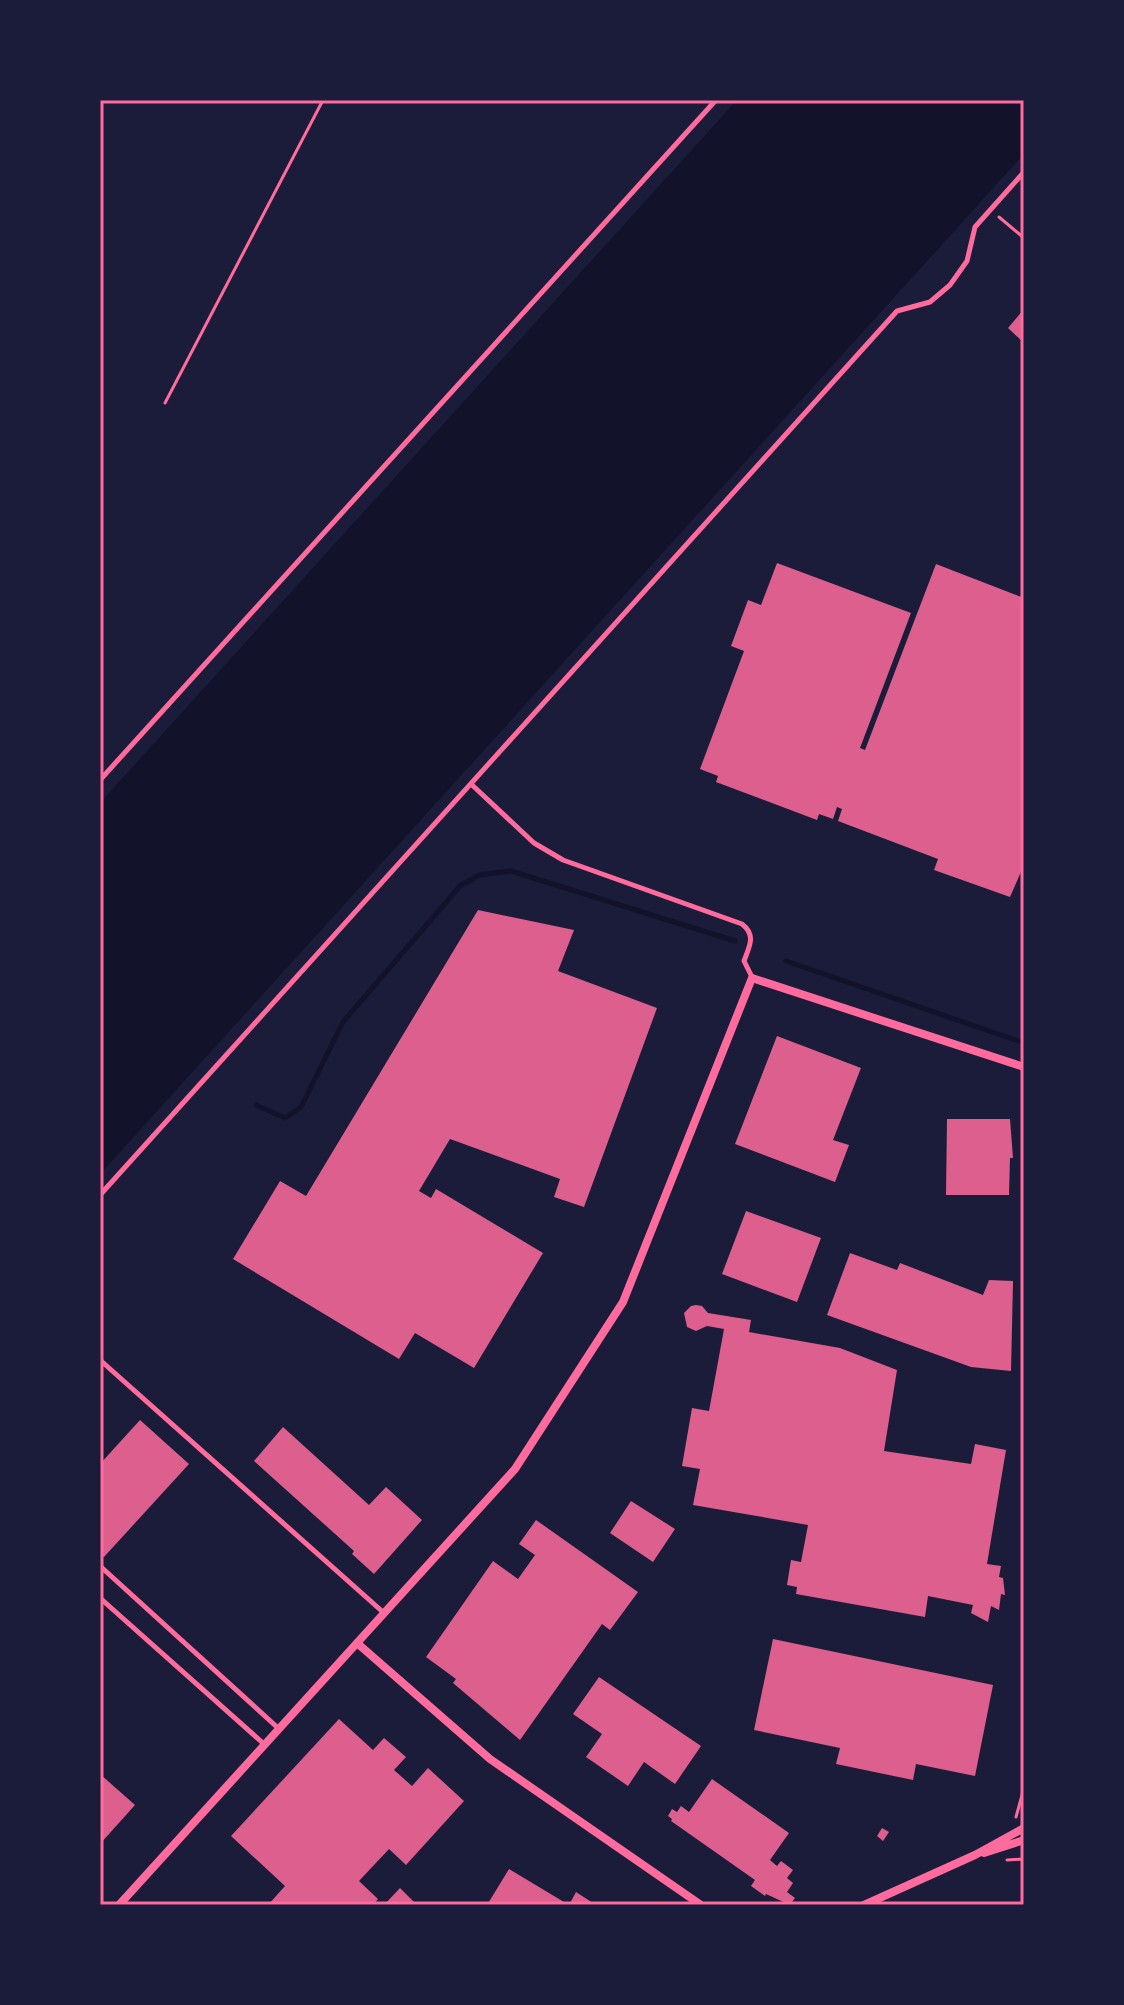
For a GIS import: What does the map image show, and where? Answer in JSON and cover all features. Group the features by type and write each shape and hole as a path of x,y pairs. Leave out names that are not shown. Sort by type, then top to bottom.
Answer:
{"street":[{"path":"119,1905 515,1469 623,1302 752,978 1024,1067"},
{"path":"357,1643 490,1759 701,1905"},
{"path":"864,1905 975,1855 1024,1828"},
{"path":"975,1855 1024,1840"}],"lane":[{"path":"100,780 716,100"},
{"path":"100,1195 897,311 930,302 950,285 967,261 975,227 1024,172"},
{"path":"471,784 534,843 563,860 742,924 749,929 752,939 744,961 752,978"},
{"path":"100,1360 384,1613"},
{"path":"100,1566 279,1729"},
{"path":"100,1598 265,1745"}],"path":[{"path":"165,403 323,100"},
{"path":"990,209 1024,238"}],"shaded area":[{"path":"737,100 1024,100 1024,154 100,1174 100,803"}],"building":[{"path":"1024,309 1024,343 1008,328"},
{"path":"777,563 911,613 860,748 865,750 936,564 1024,598 1024,865 1010,897 934,870 938,859 838,821 842,809 837,807 833,819 819,814 817,820 716,782 718,776 700,769 744,651 731,646 748,600 761,605"},
{"path":"478,910 574,930 558,971 657,1008 584,1207 554,1197 560,1179 450,1139 419,1191 431,1198 436,1189 543,1253 474,1368 415,1333 399,1359 233,1259 280,1181 306,1196"},
{"path":"777,1036 861,1068 833,1140 849,1145 835,1182 735,1144"},
{"path":"947,1119 1010,1119 1013,1158 1010,1158 1009,1195 946,1195"},
{"path":"746,1211 821,1238 797,1302 722,1274"},
{"path":"850,1253 897,1270 900,1263 983,1295 989,1280 1013,1281 1011,1371 971,1367 827,1315"},
{"path":"696,1305 702,1306 708,1313 751,1320 749,1332 840,1348 897,1370 884,1451 971,1464 975,1444 1006,1450 987,1564 1001,1566 999,1577 1003,1578 1005,1595 1001,1594 999,1610 991,1606 988,1622 971,1613 973,1605 928,1596 925,1617 796,1594 797,1587 787,1585 791,1560 801,1562 808,1525 693,1505 700,1469 682,1466 692,1408 709,1411 724,1329 707,1326 696,1331 687,1327 684,1313"},
{"path":"140,1420 189,1464 104,1557 100,1554 100,1464"},
{"path":"283,1427 369,1505 386,1487 422,1520 374,1574 352,1554 354,1551 254,1461"},
{"path":"631,1501 675,1529 653,1562 610,1533"},
{"path":"536,1520 638,1592 610,1630 602,1624 520,1740 453,1683 456,1679 426,1657 493,1561 518,1579 535,1555 519,1544"},
{"path":"773,1639 993,1685 975,1776 916,1764 913,1780 836,1764 840,1748 754,1730"},
{"path":"599,1677 701,1746 675,1784 644,1762 628,1786 586,1757 602,1734 573,1714"},
{"path":"339,1719 373,1750 384,1738 406,1757 394,1770 412,1786 428,1768 464,1801 406,1865 389,1849 359,1881 378,1899 373,1905 268,1905 285,1886 231,1836"},
{"path":"100,1774 135,1805 100,1844"},
{"path":"712,1779 789,1833 770,1860 777,1866 781,1861 793,1870 787,1878 793,1883 787,1892 795,1898 790,1905 765,1896 751,1886 755,1880 671,1821 668,1816 672,1809 677,1812 681,1806 689,1812"},
{"path":"882,1828 889,1832 883,1841 877,1836"},
{"path":"509,1869 569,1905 487,1905"},
{"path":"400,1888 417,1905 384,1905"},
{"path":"576,1892 596,1905 569,1905"}],"waterway":[{"path":"256,1105 285,1118 301,1107 343,1022 460,886 479,875 511,871 735,941"},
{"path":"786,961 1024,1043"}]}
